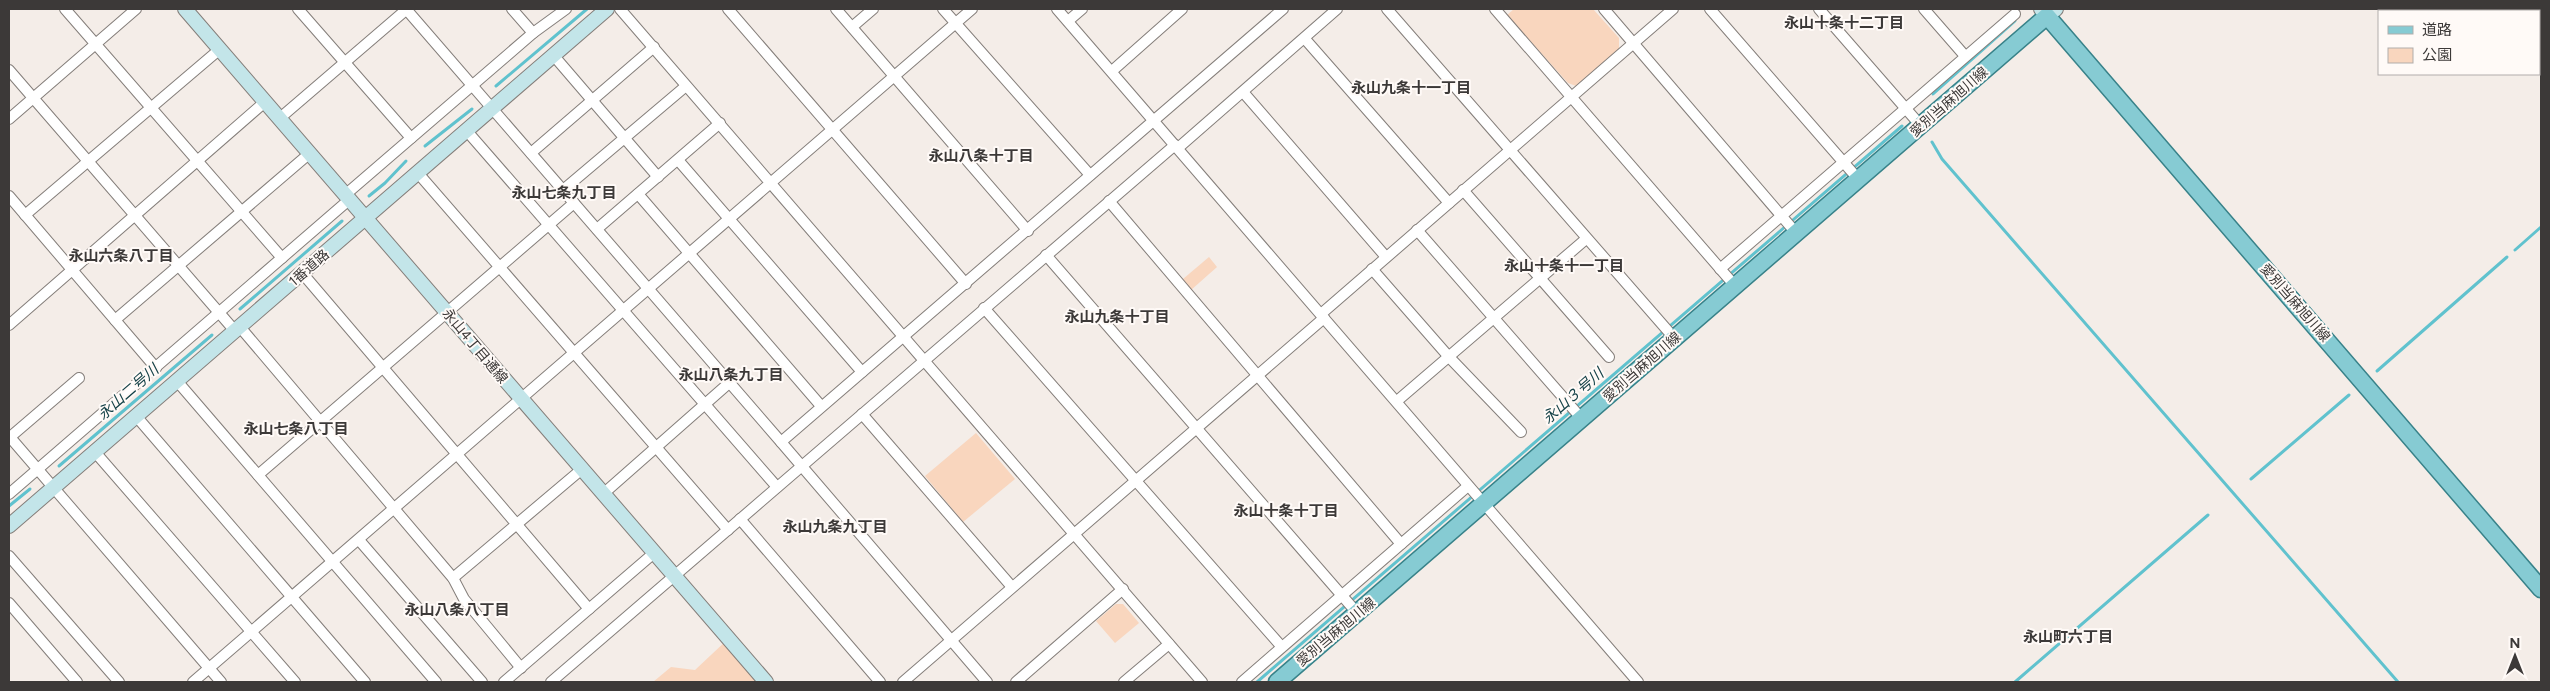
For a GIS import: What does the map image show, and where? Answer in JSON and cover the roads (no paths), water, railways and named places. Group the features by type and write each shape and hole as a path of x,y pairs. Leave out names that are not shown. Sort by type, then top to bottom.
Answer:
{"main road":[{"name":"愛別当麻旭川線","path":"1277,682 1349,604 1485,504 1576,412 1669,333 1789,224 1851,171 1921,126 2048,11 2541,589"}],"street":[{"path":"66,9 282,258"},
{"path":"9,119 136,9"},
{"name":"永山4丁目通線","path":"185,9 766,682"},
{"path":"298,9 411,138"},
{"path":"280,118 406,9 987,682"},
{"path":"512,9 533,33"},
{"path":"9,494 282,258 411,138 473,87 533,33 566,9"},
{"name":"1番道路","path":"9,526 303,274 417,172 493,109 607,9"},
{"path":"620,9 1202,682"},
{"path":"728,9 966,284"},
{"path":"836,9 1028,231"},
{"path":"852,27 873,9"},
{"path":"942,9 1090,175"},
{"path":"193,682 574,354 894,74 972,9"},
{"path":"1057,9 1638,682"},
{"path":"1068,21 1082,9"},
{"path":"1112,71 1182,9"},
{"path":"551,682 984,308 1109,201 1243,92 1337,9"},
{"path":"1387,9 1669,333"},
{"path":"1495,9 1728,278 1851,171 1906,109 2015,14"},
{"path":"1604,9 1789,224"},
{"path":"903,682 1258,376 1372,269 1674,9"},
{"path":"1710,9 1851,171"},
{"path":"1819,9 1921,126"},
{"path":"1924,9 1965,56"},
{"path":"781,442 1028,231 1278,10"},
{"path":"1305,39 1448,203"},
{"path":"531,153 654,47"},
{"path":"25,215 220,49"},
{"path":"554,56 658,177"},
{"path":"9,70 219,313 237,329 394,508 453,578 464,599 521,668"},
{"path":"563,190 686,86"},
{"path":"1243,92 1386,257"},
{"path":"10,322 266,102"},
{"path":"597,230 720,123"},
{"path":"466,130 777,487"},
{"path":"115,320 310,153"},
{"path":"678,160 862,372"},
{"path":"417,172 728,530"},
{"path":"1463,190 1609,357"},
{"path":"638,194 821,406"},
{"path":"9,196 156,368"},
{"path":"1109,201 1401,544"},
{"path":"258,475 574,203"},
{"path":"1418,230 1576,412"},
{"path":"1397,401 1586,239"},
{"path":"1046,255 1349,604"},
{"path":"1372,269 1449,357 1521,432"},
{"path":"303,274 381,368 458,454 589,609"},
{"path":"984,308 1281,646"},
{"path":"80,378 9,437 221,682"},
{"path":"177,381 436,682"},
{"path":"603,494 730,383"},
{"path":"862,414 1012,587"},
{"path":"136,416 365,682"},
{"path":"95,452 295,682"},
{"path":"453,578 582,469"},
{"path":"1242,682 1281,646 1349,604 1401,544 1468,486"},
{"path":"740,519 880,682"},
{"path":"358,540 482,682"},
{"path":"504,682 654,553"},
{"path":"9,556 119,682"},
{"path":"1016,682 1123,589"},
{"path":"9,603 77,682"},
{"path":"1124,682 1169,644"}],"waterway":[{"name":"永山二号川","path":"496,86 587,9"},
{"name":"永山３号川","path":"1933,94 2015,21"},
{"name":"永山二号川","path":"425,146 472,109"},
{"name":"永山３号川","path":"1257,682 1902,126"},
{"path":"1932,142 1942,159 2398,682"},
{"name":"永山二号川","path":"369,196 385,183 406,161"},
{"name":"永山二号川","path":"240,309 342,221"},
{"path":"2515,250 2541,227"},
{"path":"2377,371 2507,257"},
{"name":"永山二号川","path":"59,466 212,335"},
{"path":"2251,479 2349,395"},
{"name":"永山二号川","path":"9,506 30,489"},
{"path":"2015,682 2208,515"}],"district":[{"name":"永山十条十二丁目","path":"1844,23"},
{"name":"永山九条十一丁目","path":"1411,88"},
{"name":"永山八条十丁目","path":"981,156"},
{"name":"永山七条九丁目","path":"564,193"},
{"name":"永山六条八丁目","path":"121,256"},
{"name":"永山十条十一丁目","path":"1564,266"},
{"name":"永山九条十丁目","path":"1117,317"},
{"name":"永山八条九丁目","path":"731,375"},
{"name":"永山七条八丁目","path":"296,429"},
{"name":"永山十条十丁目","path":"1286,511"},
{"name":"永山九条九丁目","path":"835,527"},
{"name":"永山八条八丁目","path":"457,610"},
{"name":"永山町六丁目","path":"2068,637"}]}
